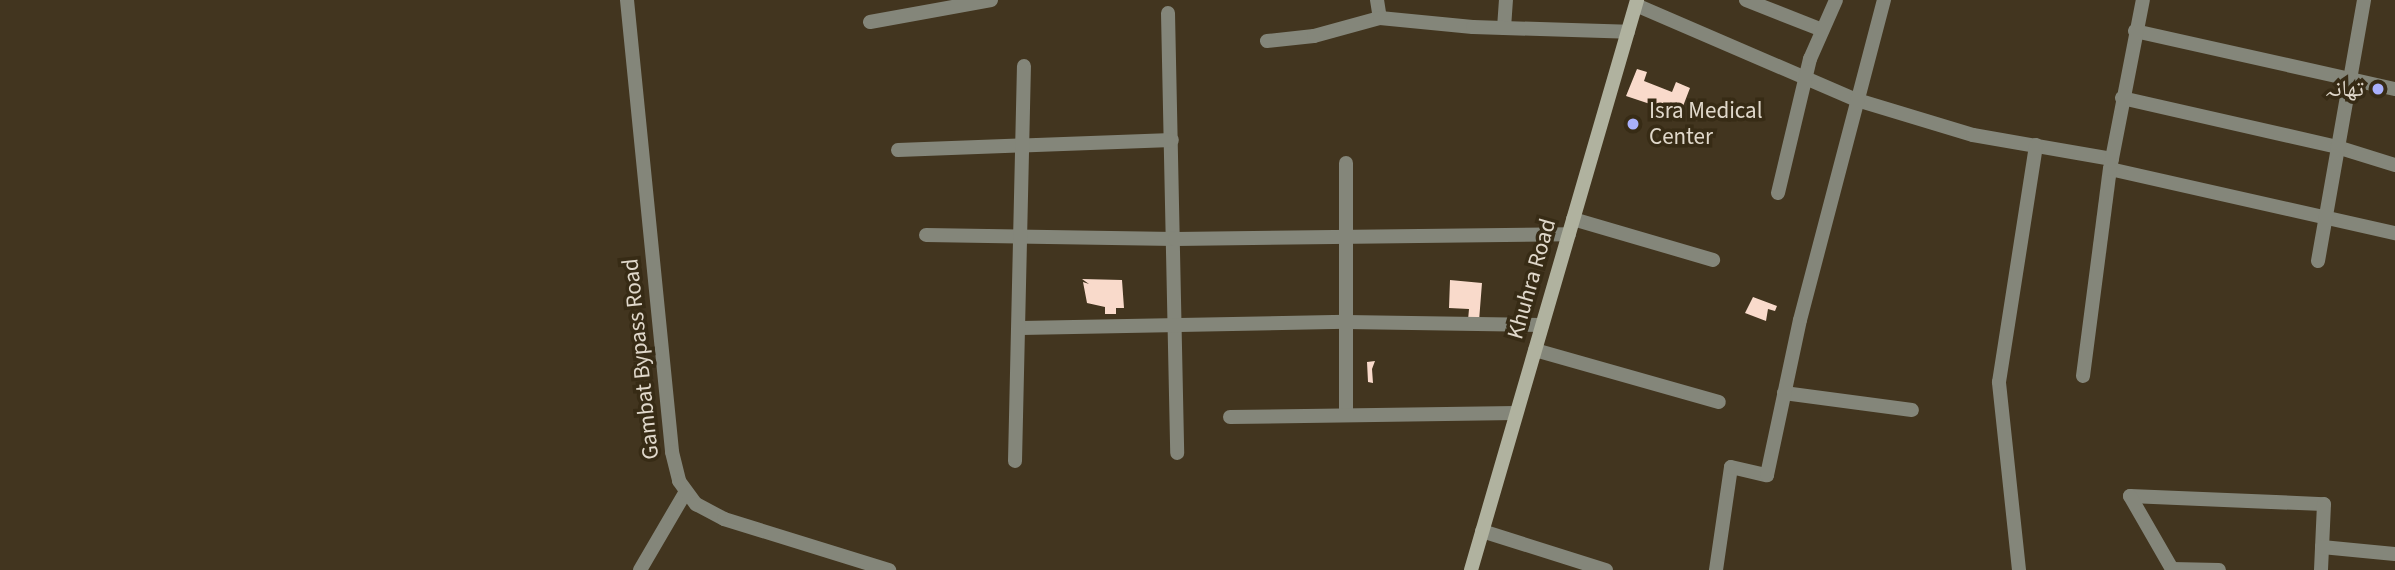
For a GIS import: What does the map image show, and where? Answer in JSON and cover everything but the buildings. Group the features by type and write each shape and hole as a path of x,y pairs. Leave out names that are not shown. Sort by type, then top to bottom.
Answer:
{"main road":[{"name":"Khuhra Road","path":"1471,570 1636,2"}],"street":[{"name":"Gambat Bypass Road","path":"628,0 672,452 685,493"},
{"path":"870,22 991,0"},
{"path":"1377,0 1380,18"},
{"path":"1504,28 1506,0"},
{"path":"1746,0 1822,30"},
{"path":"1778,193 1805,79 1836,0"},
{"path":"1716,570 1731,467 1767,475 1784,393 1884,0"},
{"path":"2082,376 2111,164 2135,30 2143,0"},
{"path":"2318,261 2364,0"},
{"path":"1636,2 1857,100 1973,135 2036,145 2395,233"},
{"path":"1168,13 1177,325 1177,453"},
{"path":"1267,41 1314,36 1380,18 1504,28 1628,32"},
{"path":"2135,30 2395,89"},
{"path":"1015,461 1021,328 1024,66"},
{"path":"2122,98 2337,147 2395,165"},
{"path":"898,150 1172,140"},
{"path":"2019,570 1999,382 2036,145"},
{"path":"1346,163 1346,414"},
{"path":"926,235 1175,239 1571,226 1713,260"},
{"path":"1021,328 1346,322 1542,325"},
{"path":"1535,350 1719,402"},
{"path":"1784,393 1912,411"},
{"path":"1230,417 1517,413"},
{"path":"640,570 685,493 708,512 746,527 889,570"},
{"path":"2219,570 2172,569 2130,496 2324,504 2321,570"},
{"path":"1482,531 1606,570"},
{"path":"2322,547 2395,554"}],"place":[{"name":"تھانہ","path":"2378,89"},
{"name":"Isra Medical Center","path":"1633,124"}]}
